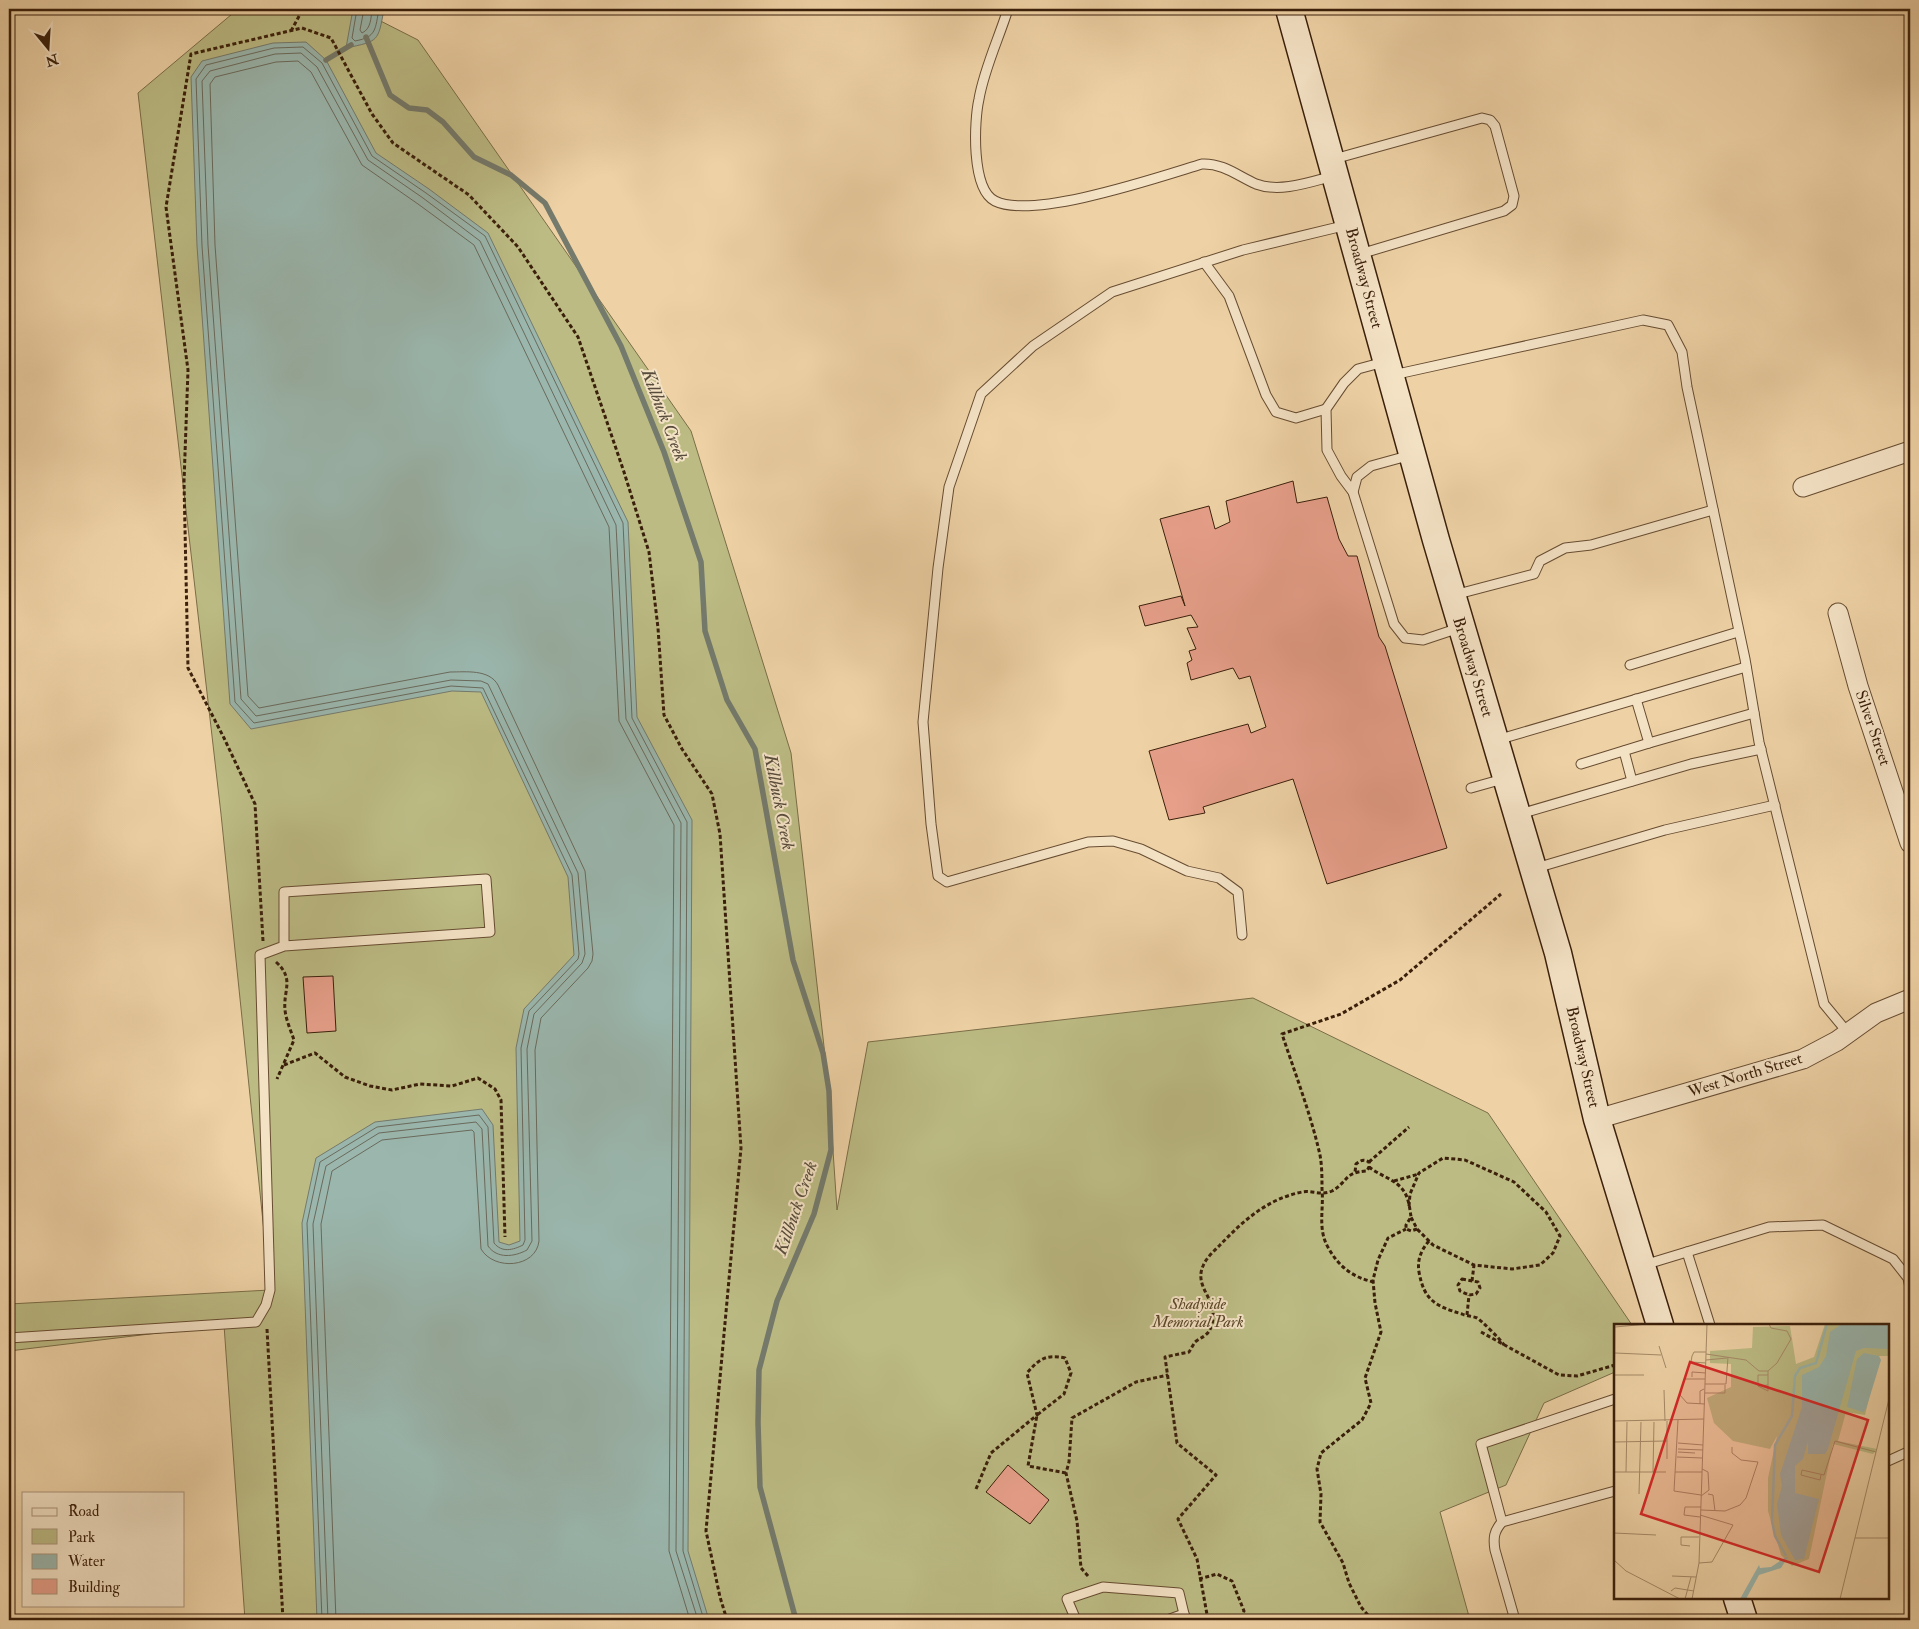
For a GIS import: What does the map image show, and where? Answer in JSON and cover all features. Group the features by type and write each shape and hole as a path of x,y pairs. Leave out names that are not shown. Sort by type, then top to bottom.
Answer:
{"main road":[{"name":"Broadway Street","path":"1288,9 1334,168 1452,596 1558,952 1597,1119 1660,1324"},
{"path":"1737,1599 1744,1620"}],"street":[{"path":"1803,487 1910,451"},
{"name":"Silver Street","path":"1838,613 1858,686 1903,791 1910,844"},
{"name":"West North Street","path":"1597,1119 1803,1059 1837,1041 1876,1013 1910,999"}],"lane":[{"path":"1008,9 983,81 978,99 976,122 977,163 983,187 993,200 1010,206 1030,206 1084,198 1202,164 1226,168 1257,184 1279,187 1297,185 1334,168 1482,118 1490,120 1495,126 1514,196 1512,205 1504,211 1357,254"},
{"path":"1242,935 1238,892 1219,878 1187,871 1141,849 1113,841 1088,842 947,882 938,876 931,824 923,722 938,568 950,487 981,394 1034,346 1112,292 1243,250 1349,225"},
{"path":"1204,262 1229,296 1266,395 1276,412 1296,418 1326,409"},
{"path":"1462,627 1423,640 1405,638 1394,624 1353,492 1340,476 1327,450 1326,409 1344,383 1358,369 1389,368 1643,320 1668,325 1682,352 1687,387 1746,667 1761,749 1824,1004 1848,1033"},
{"path":"1353,492 1357,477 1372,466 1412,455"},
{"path":"1452,596 1534,574 1540,561 1565,548 1590,545 1713,510"},
{"path":"1630,665 1738,632"},
{"path":"1495,740 1746,667"},
{"path":"1636,699 1649,743"},
{"path":"1581,764 1754,714"},
{"path":"1517,815 1691,764 1761,749"},
{"path":"1624,751 1632,781"},
{"path":"1471,788 1506,778"},
{"path":"1533,869 1665,830 1775,805"},
{"path":"9,1338 256,1322 266,1305 270,1290 260,955 284,946 490,932 486,879 284,892 284,946"},
{"path":"1642,1266 1769,1227 1823,1225 1893,1259 1908,1278 1910,1288"},
{"path":"1687,1252 1710,1324"},
{"path":"1502,1522 1481,1444 1614,1399"},
{"path":"1889,1461 1910,1452"},
{"path":"1515,1620 1494,1538 1496,1528 1502,1522 1614,1491"},
{"path":"1076,1620 1067,1599 1103,1587 1178,1592 1185,1617 1167,1620"}],"path":[{"path":"291,31 303,9"},
{"path":"263,1086 278,1078 294,1040 285,1010 288,981 280,966 266,953 261,935 255,804 188,668 184,482 188,370 166,207 191,54 302,28 331,38 372,114 393,144 469,195 518,247 578,337 649,552 658,628 664,715 682,748 712,794 720,834 741,1148 706,1530 720,1597 727,1620"},
{"path":"1374,1282 1360,1280 1350,1273 1328,1249 1322,1234 1323,1193 1320,1156 1282,1034 1341,1014 1400,980 1501,894"},
{"path":"284,1066 315,1053 345,1077 370,1086 392,1090 420,1084 452,1086 478,1078 495,1089 501,1100 505,1237"},
{"path":"1208,1620 1199,1579 1197,1559 1178,1519 1216,1475 1176,1443 1165,1357 1189,1352 1196,1342 1205,1337 1211,1328 1214,1311 1211,1300 1203,1289 1200,1277 1203,1264 1242,1222 1264,1207 1303,1191 1331,1192 1355,1172 1367,1171 1369,1162 1408,1127"},
{"path":"1369,1167 1393,1182 1405,1193 1417,1228 1432,1244 1474,1265 1512,1269 1540,1265 1553,1253 1560,1236 1546,1212 1514,1182 1465,1160 1443,1158 1419,1173 1393,1182"},
{"path":"1355,1172 1356,1164 1365,1160 1369,1162"},
{"path":"1409,1206 1410,1194 1419,1173"},
{"path":"1406,1229 1406,1225 1412,1217"},
{"path":"1372,1620 1361,1607 1349,1583 1343,1563 1320,1522 1321,1494 1317,1469 1321,1453 1362,1420 1372,1403 1366,1378 1381,1332 1375,1303 1374,1282 1378,1260 1388,1238 1406,1229 1411,1231 1417,1228"},
{"path":"1429,1241 1422,1248 1417,1264 1422,1287 1430,1300 1444,1308 1476,1318 1484,1324 1488,1331 1498,1336 1504,1344"},
{"path":"1472,1281 1474,1265"},
{"path":"1462,1279 1472,1281 1478,1282 1480,1288 1476,1294 1469,1295 1460,1291 1458,1285 1462,1279"},
{"path":"1467,1316 1469,1295"},
{"path":"266,1305 284,1620"},
{"path":"1481,1332 1559,1375 1577,1376 1614,1365"},
{"path":"976,1489 991,1453 1037,1415 1064,1394 1071,1373 1065,1358 1055,1356 1038,1360 1027,1373 1037,1415 1028,1466 1066,1473"},
{"path":"1088,1576 1081,1568 1077,1521 1066,1473 1069,1462 1072,1418 1136,1382 1168,1375"},
{"path":"1199,1579 1217,1574 1232,1581 1244,1611 1240,1620"}],"green space":[{"name":"Shadyside Memorial Park","path":"238,9 357,9 418,40 691,431 791,753 829,1091 837,1210 868,1042 1253,998 1488,1113 1631,1324 1614,1324 1614,1372 1544,1403 1506,1485 1440,1512 1470,1620 245,1620 224,1325 9,1351 9,1304 270,1290 221,814 138,93"}],"water":[{"path":"353,9 384,9 380,28 375,38 365,44 346,48"},
{"path":"306,42 326,60 376,153 429,189 488,233 628,522 637,717 692,820 688,1551 709,1620 317,1620 302,1223 316,1158 375,1122 482,1109 493,1125 499,1242 509,1245 520,1241 516,1048 524,1009 574,955 568,877 481,692 452,691 251,729 230,704 197,246 191,77 202,61 273,43"}],"building":[{"path":"1293,481 1297,503 1327,497 1339,539 1348,556 1357,556 1379,637 1385,646 1447,848 1327,884 1293,779 1203,807 1205,813 1169,820 1149,751 1248,724 1251,733 1266,727 1250,676 1239,679 1233,668 1191,680 1187,663 1192,660 1189,651 1196,649 1187,628 1198,627 1191,615 1145,626 1139,606 1181,596 1185,606 1160,519 1209,506 1215,529 1230,522 1226,501"},
{"path":"333,976 336,1031 307,1033 303,977"},
{"path":"1008,1465 1049,1500 1030,1524 986,1492"}],"waterway":[{"name":"Killbuck Creek","path":"366,37 390,95 409,108 427,110 443,122 474,157 511,175 545,203 621,346 664,452 701,562 705,631 727,700 755,749 793,960 823,1053 829,1091 831,1150 814,1214 777,1301 759,1370 760,1487 796,1620"},
{"path":"326,60 351,45"}]}
